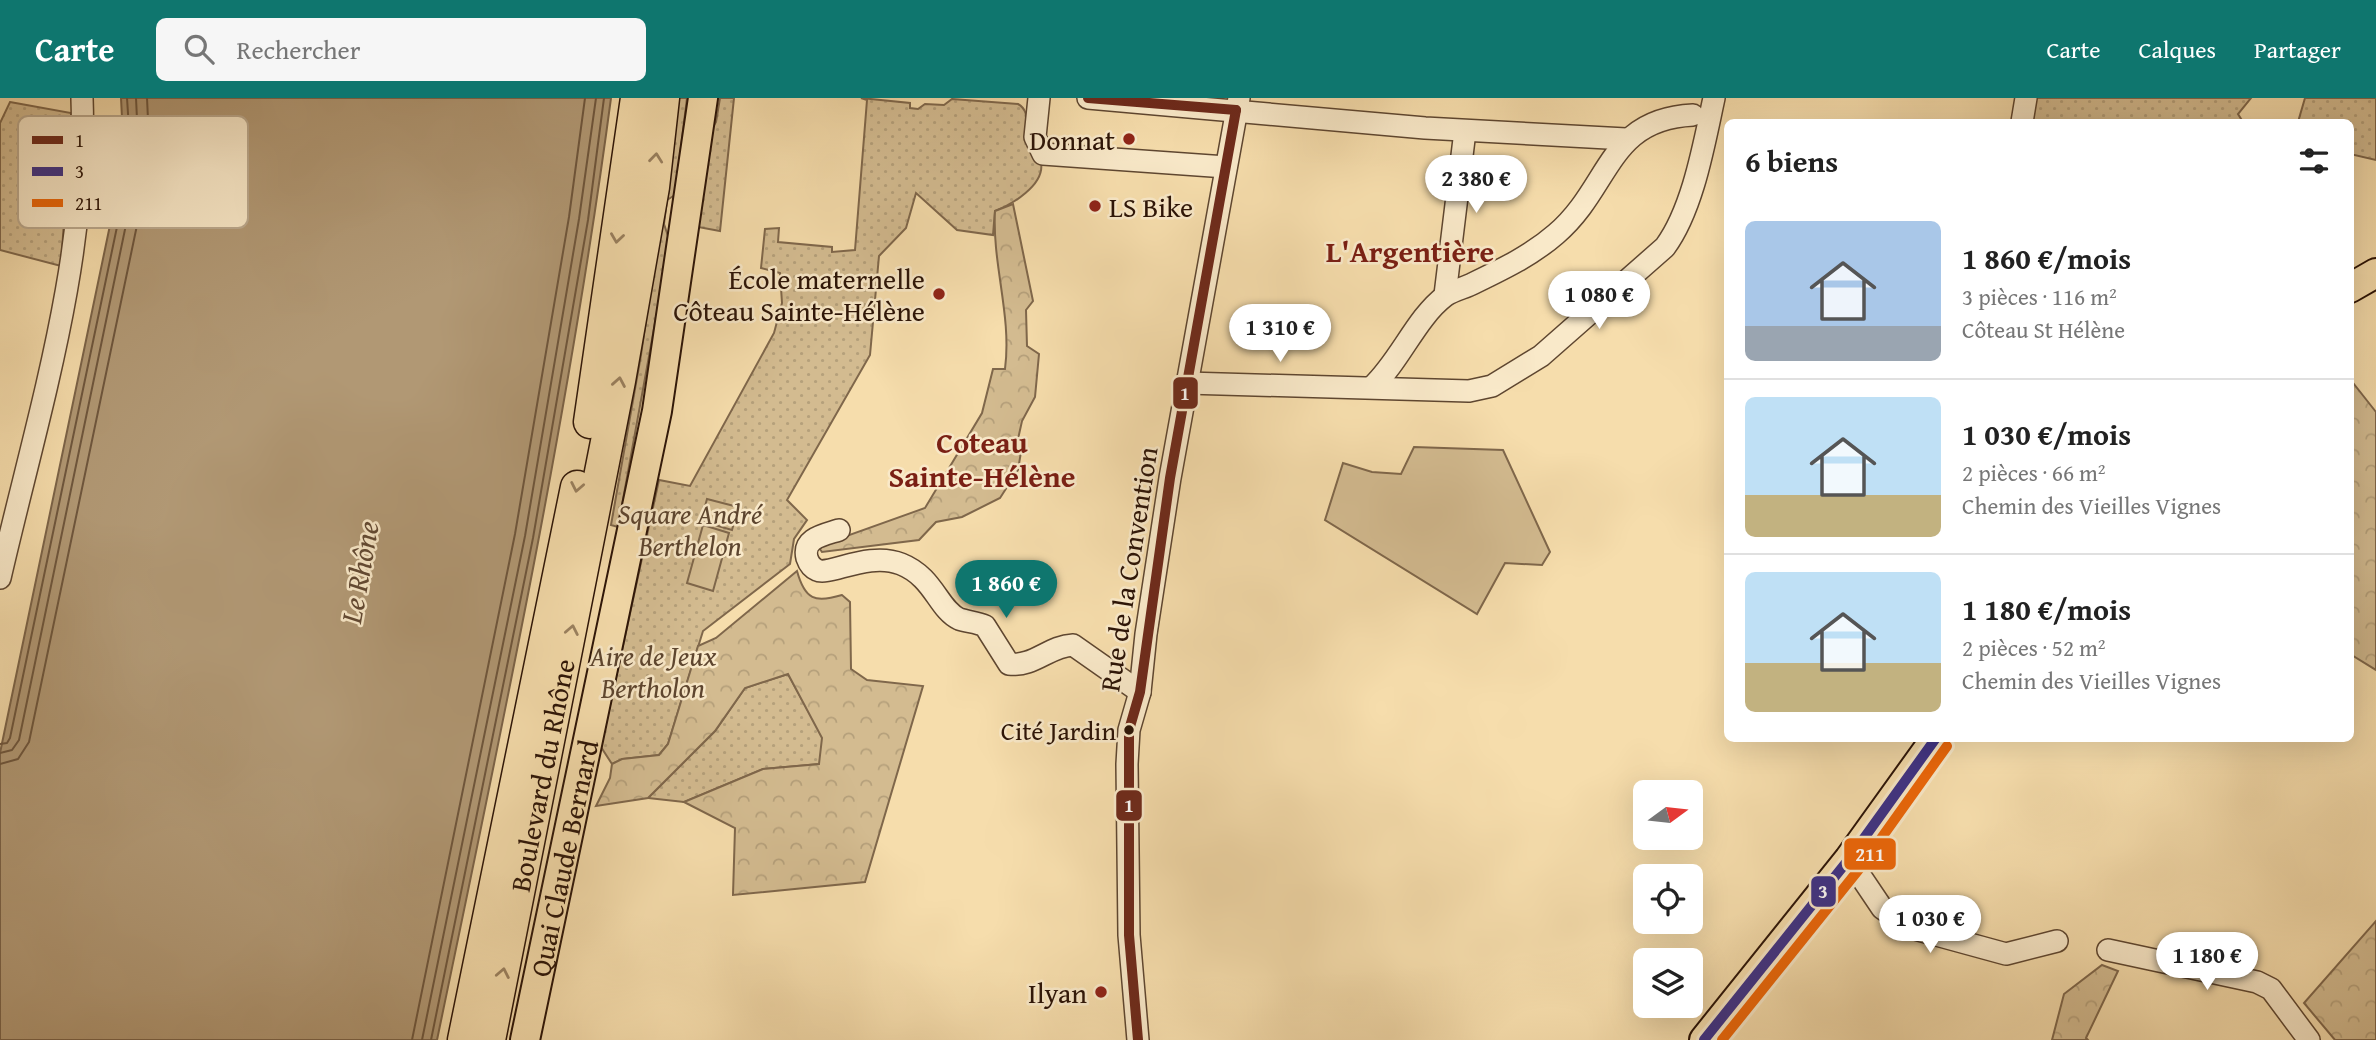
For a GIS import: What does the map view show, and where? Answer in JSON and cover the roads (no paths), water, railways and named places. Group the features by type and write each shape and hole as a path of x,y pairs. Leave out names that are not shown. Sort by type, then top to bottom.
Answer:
{"highway":[{"name":"Boulevard du Rhône","path":"464,1040 592,412 637,98"},
{"name":"Boulevard du Rhône","path":"489,1040 619,382 653,187 663,98"}],"main road":[{"name":"Quai Claude Bernard","path":"526,1040 657,411 703,98"},
{"path":"2354,286 2376,273"},
{"path":"1704,1040 1849,859 1933,742"}],"street":[{"path":"82,98 82,116"},
{"path":"1039,98 1036,142 1040,151 1049,156 1226,167"},
{"path":"1088,98 1237,104 1465,131 1626,139"},
{"path":"1187,383 1469,391 1492,386 1541,356 1665,247 1673,236 1697,171 1714,98"},
{"path":"2022,119 2026,98"},
{"name":"Rue de la Convention","path":"1138,1040 1129,935 1126,764 1129,730 1140,692 1146,634 1187,383 1237,104"},
{"path":"1372,387 1389,371 1404,347 1446,295 1531,254 1582,209 1626,139 1659,119 1693,115"},
{"path":"1446,295 1465,131"},
{"path":"0,578 69,276 73,228"},
{"path":"839,530 812,540 807,546 807,556 815,569 822,572 868,559 904,565 928,580 958,618 985,626 1009,664 1021,665 1055,648 1073,645 1140,692"},
{"path":"1849,859 1882,908 1911,928 2006,954 2057,941"},
{"path":"2108,950 2257,982 2271,989 2309,1040"}],"water":[{"name":"Le Rhône","path":"121,98 611,98 555,453 510,688 437,1040 0,1040 0,753 109,228 248,228 248,116 122,116"}],"place":[{"name":"Donnat","path":"1129,139"},
{"name":"LS Bike","path":"1095,206"},
{"name":"École maternelle Côteau Sainte-Hélène","path":"939,294"},
{"name":"Cité Jardin","path":"1129,730"},
{"name":"Ilyan","path":"1101,992"}],"district":[{"name":"L'Argentière","path":"1410,251"},
{"name":"Coteau Sainte-Hélène","path":"982,459"}],"park label":[{"name":"Square André Berthelon","path":"690,529"},
{"name":"Aire de Jeux Bertholon","path":"653,671"}]}
